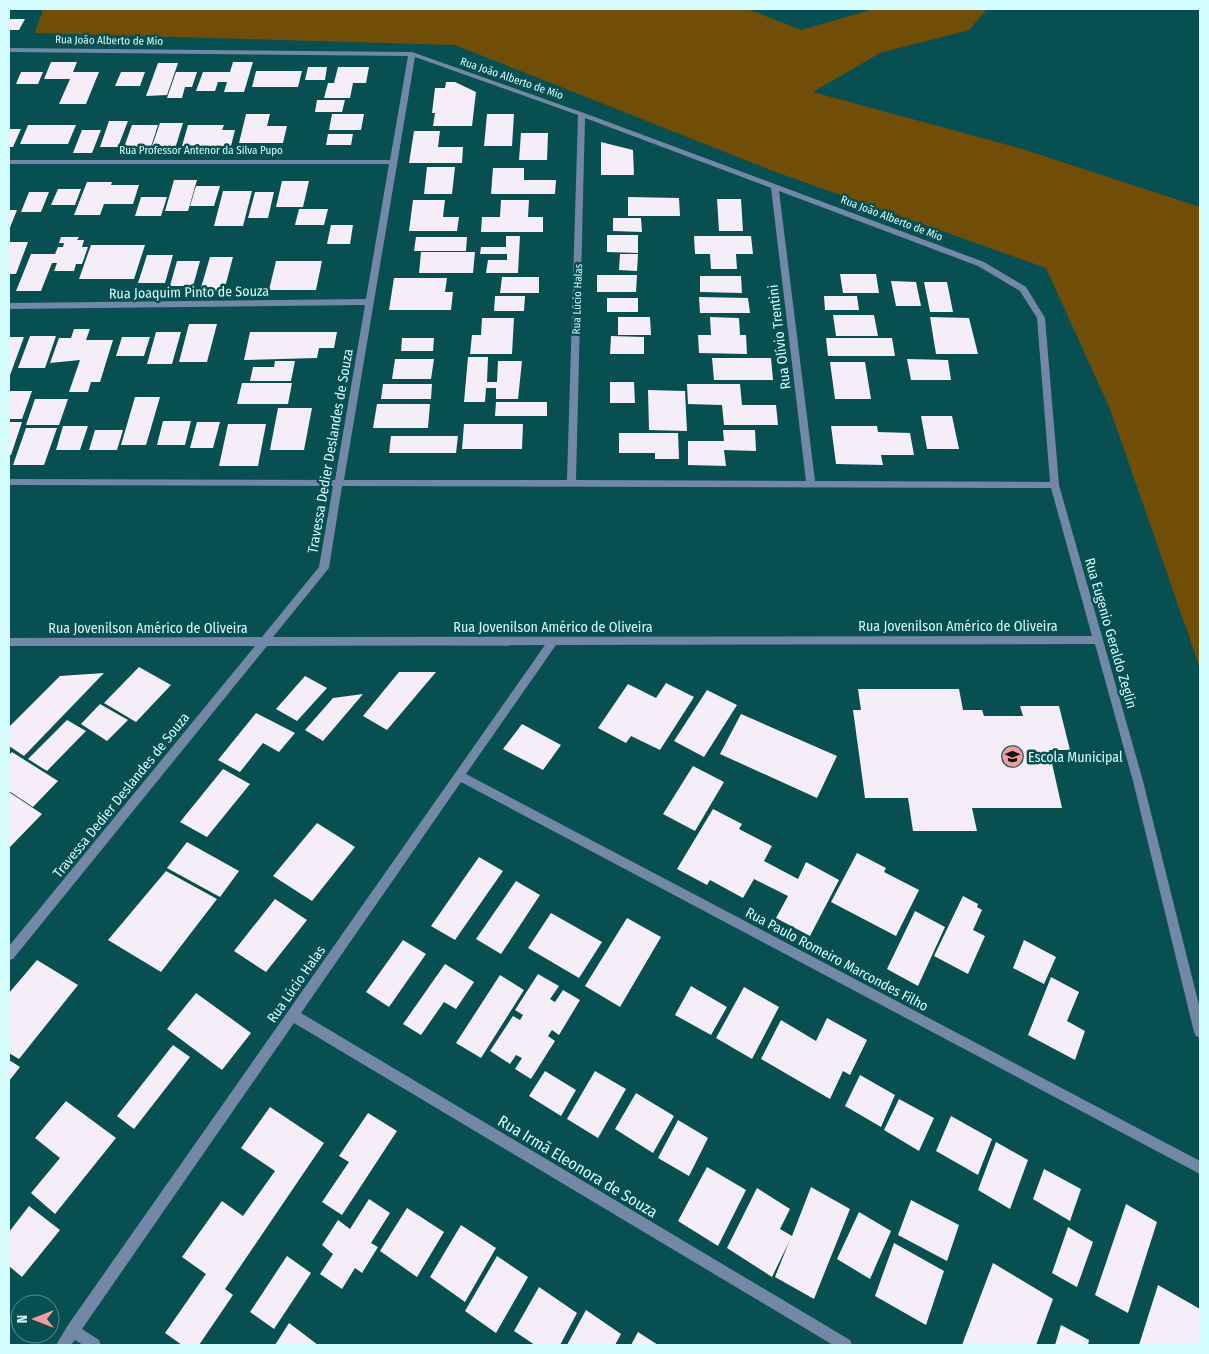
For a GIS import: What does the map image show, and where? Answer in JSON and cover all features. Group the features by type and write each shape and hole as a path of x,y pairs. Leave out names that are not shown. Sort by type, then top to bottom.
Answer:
{"street":[{"name":"Rua João Alberto de Mio","path":"9,50 412,54 582,114 981,264"},
{"name":"Travessa Dedier Deslandes de Souza","path":"9,955 324,568 412,54"},
{"name":"Rua Lúcio Halas","path":"571,484 582,114"},
{"name":"Rua Professor Antenor da Silva Pupo","path":"9,162 392,162"},
{"name":"Rua Olívio Trentini","path":"775,187 811,484"},
{"name":"Rua Eugenio Geraldo Zeglin","path":"981,264 1023,289 1041,318 1055,485 1138,781 1200,1032"},
{"name":"Rua Joaquim Pinto de Souza","path":"9,306 369,302"},
{"path":"9,482 1055,485"},
{"name":"Rua Lúcio Halas","path":"63,1345 554,640"},
{"name":"Rua Jovenilson Américo de Oliveira","path":"9,642 1097,640"},
{"name":"Rua Paulo Romeiro Marcondes Filho","path":"460,776 1200,1168"},
{"name":"Rua Irmã Eleonora de Souza","path":"293,1014 846,1345"},
{"path":"73,1330 94,1345"}],"shaded area":[{"path":"43,9 747,9 801,30 874,9 987,9 969,30 880,53 813,92 1019,148 1200,207 1200,668 1110,409 1046,268 773,171 455,45 35,33"}],"building":[{"path":"10,19 25,19 19,30 9,30"},
{"path":"51,62 77,62 73,72 99,72 86,104 59,104 70,79 44,79"},
{"path":"233,62 253,62 244,92 224,92 227,82 218,82 215,91 196,91 203,72 230,72"},
{"path":"158,63 178,63 167,95 146,96"},
{"path":"308,67 327,67 325,80 305,80"},
{"path":"338,67 369,67 366,83 353,83 350,98 324,98 328,83 334,83"},
{"path":"256,71 302,71 298,87 252,87"},
{"path":"21,72 43,72 38,84 16,84"},
{"path":"121,72 145,72 140,86 115,86"},
{"path":"176,72 197,72 192,87 185,87 182,98 167,98"},
{"path":"446,82 455,82 476,92 472,126 433,126 435,113 432,113 435,88 445,88"},
{"path":"317,100 345,100 342,112 315,112"},
{"path":"246,114 270,114 267,126 287,126 283,143 239,143"},
{"path":"332,114 364,114 361,130 329,130"},
{"path":"487,114 514,114 512,146 484,146"},
{"path":"109,121 128,121 118,147 100,147"},
{"path":"160,123 183,123 174,152 150,152"},
{"path":"28,125 76,125 68,144 20,144"},
{"path":"132,125 158,125 149,153 122,153"},
{"path":"188,125 224,125 222,130 235,130 231,146 182,146"},
{"path":"9,129 21,129 13,147 9,147"},
{"path":"82,130 101,130 92,153 73,153"},
{"path":"414,131 440,131 438,147 463,147 462,163 409,163"},
{"path":"521,133 548,133 547,160 519,160"},
{"path":"328,134 353,134 351,145 326,145"},
{"path":"601,142 633,150 634,175 601,175"},
{"path":"427,167 455,167 452,194 424,194"},
{"path":"493,168 524,168 524,180 556,180 555,194 491,194"},
{"path":"174,180 197,180 188,211 165,211"},
{"path":"282,181 309,181 303,207 276,207"},
{"path":"87,182 112,182 111,185 139,185 133,204 104,204 100,215 74,215"},
{"path":"196,186 220,186 214,206 190,206"},
{"path":"58,189 81,189 75,205 51,205"},
{"path":"223,191 252,191 243,226 214,226"},
{"path":"29,192 49,192 41,212 21,212"},
{"path":"255,192 274,192 268,218 248,218"},
{"path":"141,197 167,197 161,216 135,216"},
{"path":"628,197 679,198 680,216 628,216"},
{"path":"717,199 741,199 743,231 719,231"},
{"path":"413,200 445,200 443,217 459,217 457,231 409,231"},
{"path":"501,200 529,200 528,217 543,217 543,232 481,232 482,217 500,217"},
{"path":"299,209 328,209 324,225 295,225"},
{"path":"9,210 17,210 9,230"},
{"path":"613,218 641,218 642,232 613,231"},
{"path":"331,225 353,225 350,244 327,244"},
{"path":"607,235 638,235 638,253 607,252"},
{"path":"506,236 520,236 518,273 486,273 488,260 507,260 507,254 480,254 481,247 506,247"},
{"path":"694,236 751,236 753,254 736,254 737,269 711,269 710,254 695,254"},
{"path":"61,237 79,237 77,240 84,240 82,247 88,247 82,264 76,264 74,271 54,271 57,263 52,263 41,291 16,291 31,254 55,254 58,247 63,247 64,243 59,243"},
{"path":"416,237 467,237 466,251 414,251"},
{"path":"9,242 28,242 16,274 9,274"},
{"path":"91,245 145,245 134,279 79,279"},
{"path":"421,252 475,252 473,273 419,273"},
{"path":"620,254 638,254 637,271 619,270"},
{"path":"147,255 173,255 165,283 138,283"},
{"path":"210,257 233,257 224,291 200,291"},
{"path":"177,261 200,261 193,286 170,286"},
{"path":"276,261 322,261 316,290 269,290"},
{"path":"840,274 876,274 879,293 843,293"},
{"path":"597,275 637,275 636,292 597,292"},
{"path":"700,276 741,276 742,293 700,292"},
{"path":"502,277 539,277 539,293 500,293"},
{"path":"394,278 447,278 445,292 453,292 451,310 389,310"},
{"path":"891,281 916,282 921,306 896,306"},
{"path":"924,282 947,282 953,312 930,312"},
{"path":"495,296 525,296 524,311 494,311"},
{"path":"824,296 857,296 859,310 825,310"},
{"path":"699,297 748,298 750,313 700,313"},
{"path":"607,298 638,298 638,312 607,312"},
{"path":"833,315 874,315 878,336 836,336"},
{"path":"618,317 650,317 651,335 618,335"},
{"path":"710,317 739,318 740,335 746,335 747,354 699,353 698,335 711,335"},
{"path":"930,317 969,318 978,354 936,354"},
{"path":"482,318 514,318 512,354 470,354 472,335 481,335"},
{"path":"189,324 217,324 207,362 179,362"},
{"path":"74,329 90,329 86,340 113,340 100,382 91,382 88,392 69,392 80,360 50,363 59,338 71,338"},
{"path":"156,332 181,332 172,364 147,364"},
{"path":"250,332 337,332 334,348 319,348 317,358 244,360"},
{"path":"30,336 56,336 45,368 18,368"},
{"path":"611,336 644,337 644,354 610,354"},
{"path":"9,337 24,337 9,378"},
{"path":"122,337 150,337 144,356 116,356"},
{"path":"402,338 434,338 433,351 401,351"},
{"path":"826,338 892,338 895,356 828,356"},
{"path":"468,357 488,357 487,382 497,382 498,361 522,361 518,399 496,399 496,388 486,388 485,402 464,402"},
{"path":"712,358 771,358 773,380 714,380"},
{"path":"395,359 434,359 431,379 392,379"},
{"path":"907,359 948,360 951,380 911,380"},
{"path":"275,361 295,361 291,381 250,381 253,367 274,367"},
{"path":"830,362 865,362 871,399 835,399"},
{"path":"610,382 634,382 635,403 610,403"},
{"path":"242,383 292,383 288,404 237,404"},
{"path":"383,384 432,384 431,399 381,399"},
{"path":"687,384 740,384 742,405 776,405 778,425 724,425 722,405 688,404"},
{"path":"648,390 685,391 687,431 649,430"},
{"path":"10,391 32,391 22,419 9,419"},
{"path":"135,397 160,397 146,445 121,445"},
{"path":"35,399 68,399 59,425 26,425"},
{"path":"496,402 547,402 547,416 495,416"},
{"path":"377,404 430,404 428,428 373,428"},
{"path":"278,408 312,408 304,450 270,450"},
{"path":"921,416 952,416 959,449 927,449"},
{"path":"163,421 191,421 185,445 157,445"},
{"path":"9,422 22,422 11,455 9,455"},
{"path":"197,422 220,422 213,448 190,448"},
{"path":"228,424 266,424 258,466 219,466"},
{"path":"464,424 523,424 522,449 462,449"},
{"path":"63,426 88,426 80,450 56,450"},
{"path":"831,426 877,426 878,432 910,433 914,455 881,455 883,465 836,464"},
{"path":"26,428 57,428 44,465 13,465"},
{"path":"95,430 123,430 117,450 89,450"},
{"path":"723,430 755,430 756,451 724,450 726,466 688,465 688,441 724,441"},
{"path":"619,433 678,433 679,459 655,459 655,453 619,453"},
{"path":"391,436 458,436 456,453 389,453"},
{"path":"139,667 171,685 136,722 104,703"},
{"path":"399,672 436,672 387,730 363,716"},
{"path":"104,673 24,756 9,746 9,727 60,676"},
{"path":"305,676 327,688 297,721 276,709"},
{"path":"666,683 694,697 660,750 631,736 626,743 598,728 628,684 656,698"},
{"path":"858,689 959,689 963,710 982,710 984,716 1023,716 1020,706 1059,706 1070,750 1049,750 1062,808 972,808 977,831 913,831 908,798 865,798 853,710 861,710"},
{"path":"707,690 737,705 704,757 674,741"},
{"path":"363,694 323,741 305,730 333,698"},
{"path":"100,704 128,720 107,741 81,724"},
{"path":"256,713 295,733 279,752 263,743 240,772 218,760"},
{"path":"741,714 837,756 817,798 720,754"},
{"path":"67,720 86,731 47,771 28,759"},
{"path":"522,724 561,745 543,770 503,749"},
{"path":"12,752 58,781 33,807 9,791 9,755"},
{"path":"693,766 724,782 695,831 663,814"},
{"path":"223,769 250,784 207,837 180,822"},
{"path":"9,792 42,814 9,848"},
{"path":"713,809 742,824 739,829 772,846 764,861 798,879 806,862 839,880 810,936 776,918 788,896 754,879 743,898 710,880 707,885 677,869"},
{"path":"317,823 355,847 312,901 273,876"},
{"path":"187,842 239,871 220,897 167,868"},
{"path":"857,853 886,868 884,872 919,890 896,936 831,902"},
{"path":"479,857 503,871 455,940 431,926"},
{"path":"166,871 217,899 161,972 108,940"},
{"path":"516,881 540,895 501,954 476,939"},
{"path":"963,896 978,904 977,907 982,910 973,930 985,936 968,974 934,956"},
{"path":"275,899 307,920 266,972 234,951"},
{"path":"915,911 945,927 918,986 887,969"},
{"path":"551,913 602,942 579,978 528,948"},
{"path":"627,918 661,937 620,1007 585,986"},
{"path":"403,940 426,954 389,1007 366,992"},
{"path":"1024,940 1056,957 1044,984 1013,968"},
{"path":"37,960 78,985 19,1059 9,1053 9,993"},
{"path":"445,964 474,982 456,1009 444,1002 421,1035 403,1024"},
{"path":"538,974 559,986 550,999 555,1002 563,990 580,1000 559,1035 552,1030 548,1036 555,1041 531,1079 515,1069 522,1058 516,1055 510,1064 490,1051 513,1016 520,1020 523,1015 515,1010"},
{"path":"500,975 524,990 481,1058 456,1043"},
{"path":"1051,977 1079,992 1067,1021 1085,1031 1075,1060 1028,1035"},
{"path":"691,986 727,1007 711,1035 675,1015"},
{"path":"744,987 779,1007 752,1059 716,1038"},
{"path":"196,993 251,1033 222,1070 167,1029"},
{"path":"827,1018 867,1040 850,1075 843,1071 830,1099 761,1059 781,1020 816,1041"},
{"path":"173,1045 190,1057 134,1129 117,1116"},
{"path":"9,1060 20,1067 9,1081"},
{"path":"545,1071 576,1090 561,1116 529,1096"},
{"path":"595,1071 626,1089 598,1138 567,1119"},
{"path":"860,1075 895,1095 881,1127 845,1106"},
{"path":"636,1093 674,1116 653,1153 615,1129"},
{"path":"899,1099 934,1118 919,1151 884,1130"},
{"path":"66,1101 116,1138 55,1214 31,1193 60,1158 35,1138"},
{"path":"270,1107 324,1143 225,1289 233,1295 199,1345 182,1345 165,1333 206,1274 182,1257 222,1201 243,1216 275,1171 241,1148"},
{"path":"368,1113 397,1131 342,1215 322,1202 349,1162 339,1156"},
{"path":"951,1116 992,1139 978,1175 936,1151"},
{"path":"678,1120 708,1138 689,1176 658,1158"},
{"path":"996,1142 1028,1160 1010,1209 978,1190"},
{"path":"707,1167 746,1190 718,1246 678,1221"},
{"path":"1044,1169 1081,1189 1070,1221 1033,1199"},
{"path":"811,1187 850,1209 814,1299 775,1277 789,1242 772,1277 727,1248 757,1188 790,1209 780,1229 792,1236"},
{"path":"369,1199 390,1213 371,1243 378,1247 362,1273 355,1268 342,1289 320,1274 333,1254 322,1245 338,1220 350,1229"},
{"path":"911,1200 959,1225 947,1261 898,1235"},
{"path":"1126,1204 1157,1222 1128,1313 1095,1295"},
{"path":"29,1206 60,1230 22,1277 9,1266 9,1232"},
{"path":"407,1208 444,1232 417,1277 380,1251"},
{"path":"859,1212 891,1231 870,1279 837,1259"},
{"path":"461,1225 496,1248 465,1302 430,1277"},
{"path":"1068,1227 1093,1242 1077,1287 1052,1273"},
{"path":"894,1243 944,1271 926,1325 875,1296"},
{"path":"287,1256 311,1273 274,1329 250,1312"},
{"path":"497,1256 528,1277 496,1333 465,1311"},
{"path":"993,1263 1053,1299 1036,1345 962,1345"},
{"path":"1158,1285 1200,1309 1200,1345 1139,1345"},
{"path":"539,1287 577,1313 560,1345 535,1345 514,1331"},
{"path":"586,1310 621,1334 615,1345 567,1345"},
{"path":"289,1323 318,1345 275,1345"},
{"path":"1061,1325 1089,1340 1088,1345 1055,1345"},
{"path":"638,1332 658,1345 631,1345"}],"place":[{"name":"Escola Municipal","path":"1012,757"}]}
